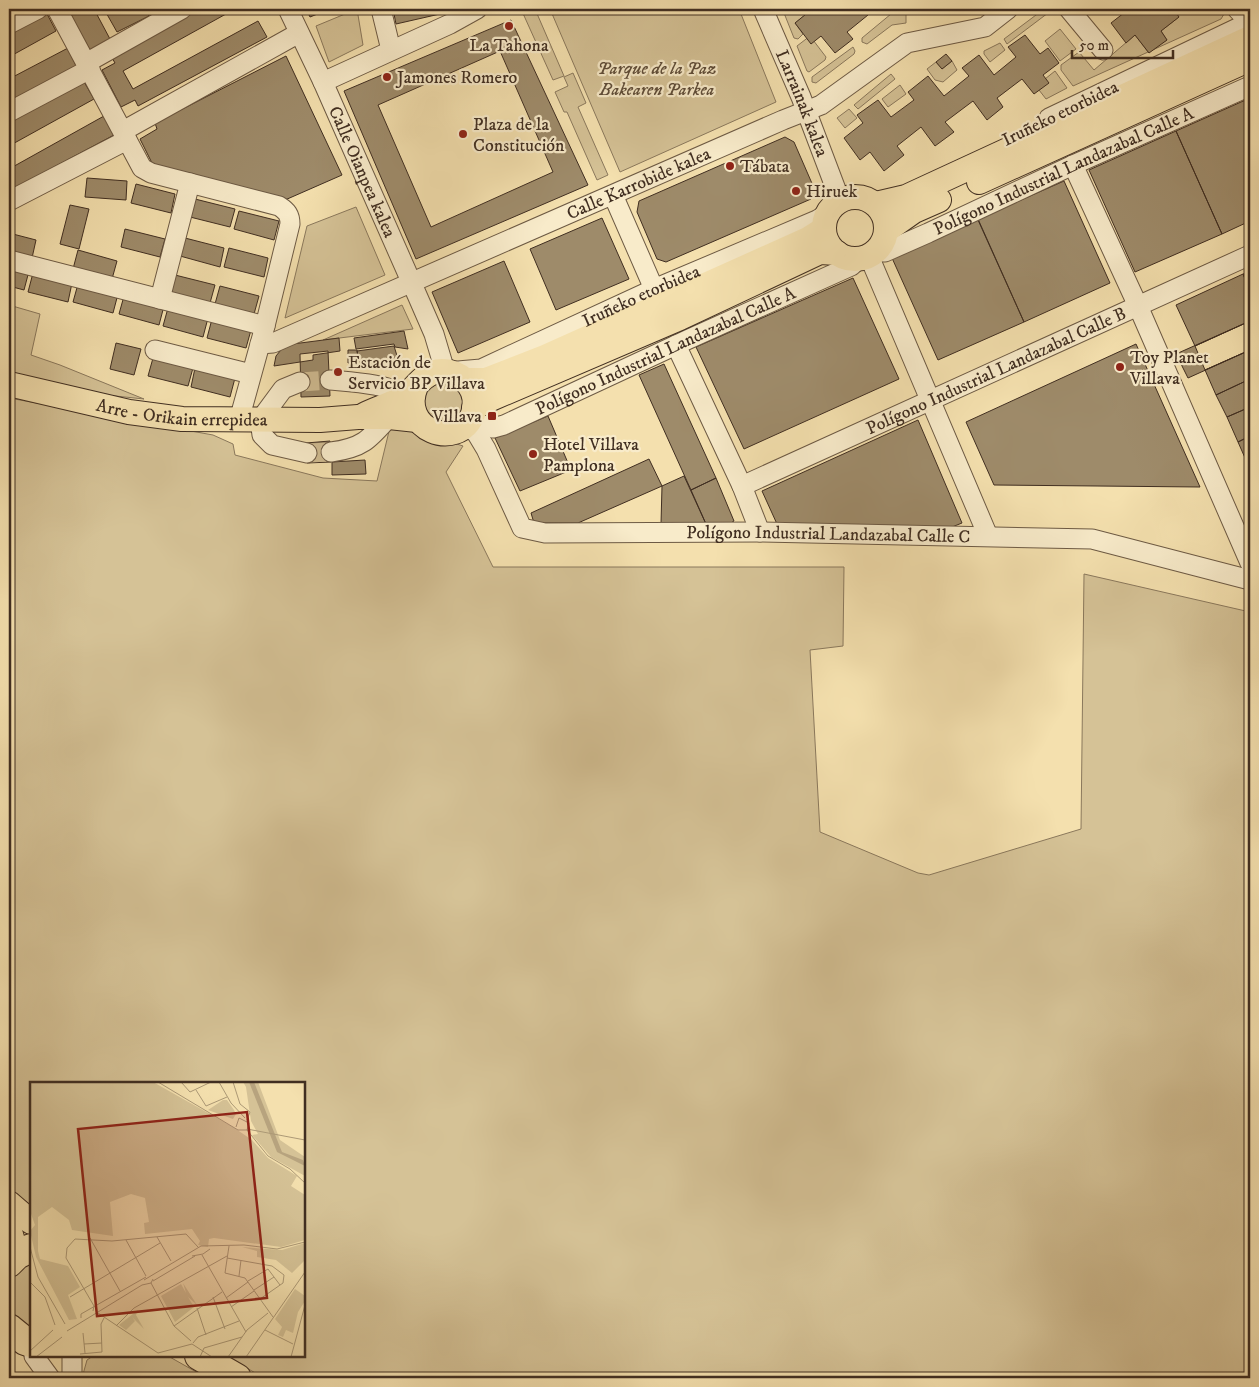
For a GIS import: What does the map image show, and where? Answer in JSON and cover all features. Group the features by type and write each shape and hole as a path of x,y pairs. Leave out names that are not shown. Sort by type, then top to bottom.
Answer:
{"highway":[{"path":"201,1357 236,1378"}],"main road":[{"name":"Iruñeko etorbidea","path":"872,201 906,197 1247,23"},
{"name":"Iruñeko etorbidea","path":"887,230 914,211 1250,59"},
{"path":"848,197 872,201 882,212 886,220 887,230 881,246 860,255 830,246 826,238 831,214 848,197"},
{"name":"Iruñeko etorbidea","path":"454,374 486,380 544,358 799,243 831,214"},
{"name":"Iruñeko etorbidea","path":"470,418 493,398 680,318 820,252 860,255"},
{"path":"435,372 454,374 472,389 474,397 470,418 455,432 444,434 430,430 417,420 389,417 358,417 414,388 427,376 435,372"},
{"name":"Arre - Orikain errepidea","path":"9,384 129,412 182,419 320,420 358,417"},
{"path":"414,388 412,403 417,420"},
{"path":"9,1202 30,1221"},
{"path":"9,1228 16,1256"}],"street":[{"path":"9,24 38,9"},
{"path":"57,9 142,168 151,173 190,184 278,206 285,210 290,217 290,224 265,326 251,374 250,420 272,445 307,453"},
{"path":"9,112 182,9"},
{"name":"Calle Oianpea kalea","path":"288,9 323,82 434,334 454,374"},
{"path":"381,9 391,50"},
{"path":"323,82 450,24 477,9"},
{"name":"Larrainak kalea","path":"763,9 801,96 831,214"},
{"name":"Calle Karrobide kalea","path":"260,344 273,343 783,120 806,112 821,105 907,43 985,27 1008,9"},
{"path":"1070,9 1103,50"},
{"path":"9,201 299,33"},
{"name":"Polígono Industrial Landazabal Calle A","path":"470,418 492,428 504,425 851,266 860,255 885,252 1250,86"},
{"path":"1073,165 1138,306 1250,563"},
{"path":"160,299 190,184"},
{"path":"613,195 654,289"},
{"name":"Iruñeko etorbidea","path":"454,374 481,369 654,289 831,214"},
{"path":"860,255 931,401 988,536"},
{"name":"Polígono Industrial Landazabal Calle B","path":"742,486 1250,255"},
{"path":"9,260 265,326"},
{"path":"330,380 399,390 414,388 433,358 434,334"},
{"path":"676,345 742,486 760,532"},
{"path":"155,350 251,374"},
{"path":"250,420 283,390 300,382"},
{"path":"331,452 349,450 366,442 389,417"},
{"name":"Polígono Industrial Landazabal Calle C","path":"470,418 522,528 545,533 760,532 1092,539 1250,580"},
{"path":"35,1357 50,1378"},
{"path":"72,1357 72,1378"}],"green space":[{"path":"357,9 363,45 329,62 316,26"},
{"path":"521,9 535,9 564,76 553,80"},
{"name":"Parque de la Paz Bakearen Parkea","path":"550,9 739,9 776,102 620,172"},
{"path":"790,9 805,9 808,13 795,23 803,34 798,39 794,38 784,13"},
{"path":"897,9 906,15 906,23 892,25 867,44 862,42 862,38"},
{"path":"1044,9 1048,13 1007,44 1004,39"},
{"path":"1173,9 1221,9 1224,14 1221,19 1073,86 1061,70 1061,65 1079,52 1094,70 1135,35 1148,52 1167,40 1161,31 1179,17"},
{"path":"1060,29 1076,49 1060,61 1045,41"},
{"path":"810,36 826,57 825,60 809,72 797,46"},
{"path":"1000,43 1005,50 990,62 984,51"},
{"path":"853,47 854,54 816,83 812,82 812,77"},
{"path":"952,61 957,70 943,82 935,80 927,69 936,62 942,69"},
{"path":"1055,71 1067,88 1046,99 1039,90 1045,79"},
{"path":"573,73 586,103 578,107 608,175 597,180 567,112 564,112 555,92 568,86 564,77"},
{"path":"891,74 895,79 858,109 854,105"},
{"path":"900,85 906,94 888,107 882,99"},
{"path":"849,109 857,118 845,128 837,118"},
{"path":"356,207 385,275 285,318 307,226"},
{"path":"9,305 40,314 31,355 144,399 106,395 9,372"},
{"path":"402,305 413,329 323,340"},
{"path":"444,382 458,388 464,402 458,416 444,422 430,416 424,402 430,388"},
{"path":"9,398 213,435 233,444 235,455 323,478 377,481 391,423 463,446 446,472 493,567 844,567 843,646 810,650 820,832 918,873 929,875 1081,829 1084,574 1250,612 1250,1378 264,1378 228,1357 305,1357 305,1082 30,1082 30,1204 9,1190"},
{"path":"30,1260 30,1329 14,1315 9,1302 8,1294 11,1280 20,1267"},
{"path":"92,1357 170,1357 207,1378 82,1378 87,1360"}],"building":[{"path":"67,9 94,9 110,39 90,50"},
{"path":"104,9 146,9 149,16 117,32"},
{"path":"197,9 235,9 123,71 133,89 258,21 267,37 138,106 135,100 121,107 102,70 115,63 111,56"},
{"path":"306,9 330,9 310,17"},
{"path":"393,9 453,9 453,11 396,24"},
{"path":"809,9 863,9 868,15 847,32 853,39 835,53 821,36 811,44 795,23 811,10"},
{"path":"1129,9 1173,9 1179,17 1161,31 1167,40 1149,53 1135,35 1126,43 1111,23"},
{"path":"46,12 56,31 9,57 9,32"},
{"path":"511,20 588,185 416,259 344,91","holes":["500,51 553,172 431,227 378,105"]},
{"path":"1025,35 1040,54 1048,48 1059,63 1043,75 1049,83 1034,94 1022,79 997,98 1003,107 987,120 973,101 945,122 954,132 935,146 921,127 897,146 904,155 884,171 870,152 860,160 844,138 863,123 857,115 878,100 891,117 914,100 908,92 928,76 944,96 969,76 962,68 979,55 994,75 1016,57 1008,47"},
{"path":"68,48 77,68 9,105 9,79"},
{"path":"946,54 952,61 942,69 936,62"},
{"path":"286,56 342,175 285,200 153,165 140,139 157,129 155,123"},
{"path":"83,80 94,99 9,146 9,121"},
{"path":"1250,98 1250,221 1222,234 1176,131"},
{"path":"104,116 114,135 15,188 9,175 9,169"},
{"path":"1176,131 1222,234 1135,272 1089,170"},
{"path":"785,137 794,142 814,188 811,199 666,262 657,259 637,212 639,201"},
{"path":"87,178 127,181 126,200 85,197"},
{"path":"1064,181 1110,283 1024,322 978,219"},
{"path":"136,184 175,194 171,213 131,203"},
{"path":"195,199 235,209 230,227 190,217"},
{"path":"70,205 89,209 79,249 60,244"},
{"path":"239,211 279,221 274,240 234,229"},
{"path":"602,218 629,279 556,310 530,249"},
{"path":"978,220 1024,322 938,360 892,258"},
{"path":"125,229 165,239 160,257 121,247"},
{"path":"9,233 36,240 32,258 9,253"},
{"path":"185,238 224,248 220,267 180,256"},
{"path":"229,248 268,258 264,277 224,267"},
{"path":"78,250 117,261 112,279 73,269"},
{"path":"504,261 530,322 458,353 432,292"},
{"path":"9,266 29,271 24,290 9,286"},
{"path":"1250,271 1250,291 1243,274"},
{"path":"33,273 72,283 68,302 28,292"},
{"path":"1243,274 1250,291 1250,321 1195,346 1176,305"},
{"path":"175,275 215,285 210,303 170,293"},
{"path":"853,278 899,379 744,449 696,347"},
{"path":"78,284 118,294 113,313 73,302"},
{"path":"220,286 259,296 254,314 215,304"},
{"path":"124,296 164,306 159,325 119,314"},
{"path":"168,308 208,318 203,337 163,326"},
{"path":"212,319 251,330 246,348 207,338"},
{"path":"1250,321 1250,350 1205,370 1195,346"},
{"path":"1250,321 1250,350 1188,378 1176,354"},
{"path":"404,331 408,349 395,347 394,344 356,349 354,338"},
{"path":"339,338 340,351 313,355 313,360 274,366 276,356 285,345"},
{"path":"116,343 141,349 134,375 110,369"},
{"path":"1136,344 1200,487 994,485 966,422"},
{"path":"394,346 398,359 359,365 357,351"},
{"path":"348,350 357,350 359,362 348,363"},
{"path":"1250,350 1250,379 1216,395 1205,370"},
{"path":"328,351 330,396 301,397 300,354"},
{"path":"153,358 193,368 188,386 148,376"},
{"path":"664,364 716,478 691,490 639,375"},
{"path":"195,368 235,378 230,397 191,387"},
{"path":"1250,379 1250,407 1227,417 1216,395"},
{"path":"1250,407 1250,436 1238,442 1227,417"},
{"path":"548,416 571,470 520,491 495,438"},
{"path":"918,420 962,523 952,527 777,524 762,491"},
{"path":"1250,436 1250,466 1249,467 1238,442"},
{"path":"330,441 331,462 307,463 306,443"},
{"path":"649,459 662,486 578,523 534,523 531,513"},
{"path":"365,460 366,474 332,475 332,462"},
{"path":"684,476 706,524 661,524 662,486"},
{"path":"716,478 734,521 729,524 706,524 691,490"}],"tunnel":[{"path":"300,382 330,380"},
{"path":"307,453 331,452"}],"place":[{"name":"La Tahona","path":"509,26"},
{"name":"Jamones Romero","path":"387,77"},
{"name":"Plaza de la Constitución","path":"463,134"},
{"name":"Tábata","path":"730,166"},
{"name":"Hiruek","path":"796,191"},
{"name":"Toy Planet Villava","path":"1120,367"},
{"name":"Estación de Servicio BP Villava","path":"338,372"},
{"name":"Villava","path":"492,416"},
{"name":"Hotel Villava Pamplona","path":"533,454"}]}
